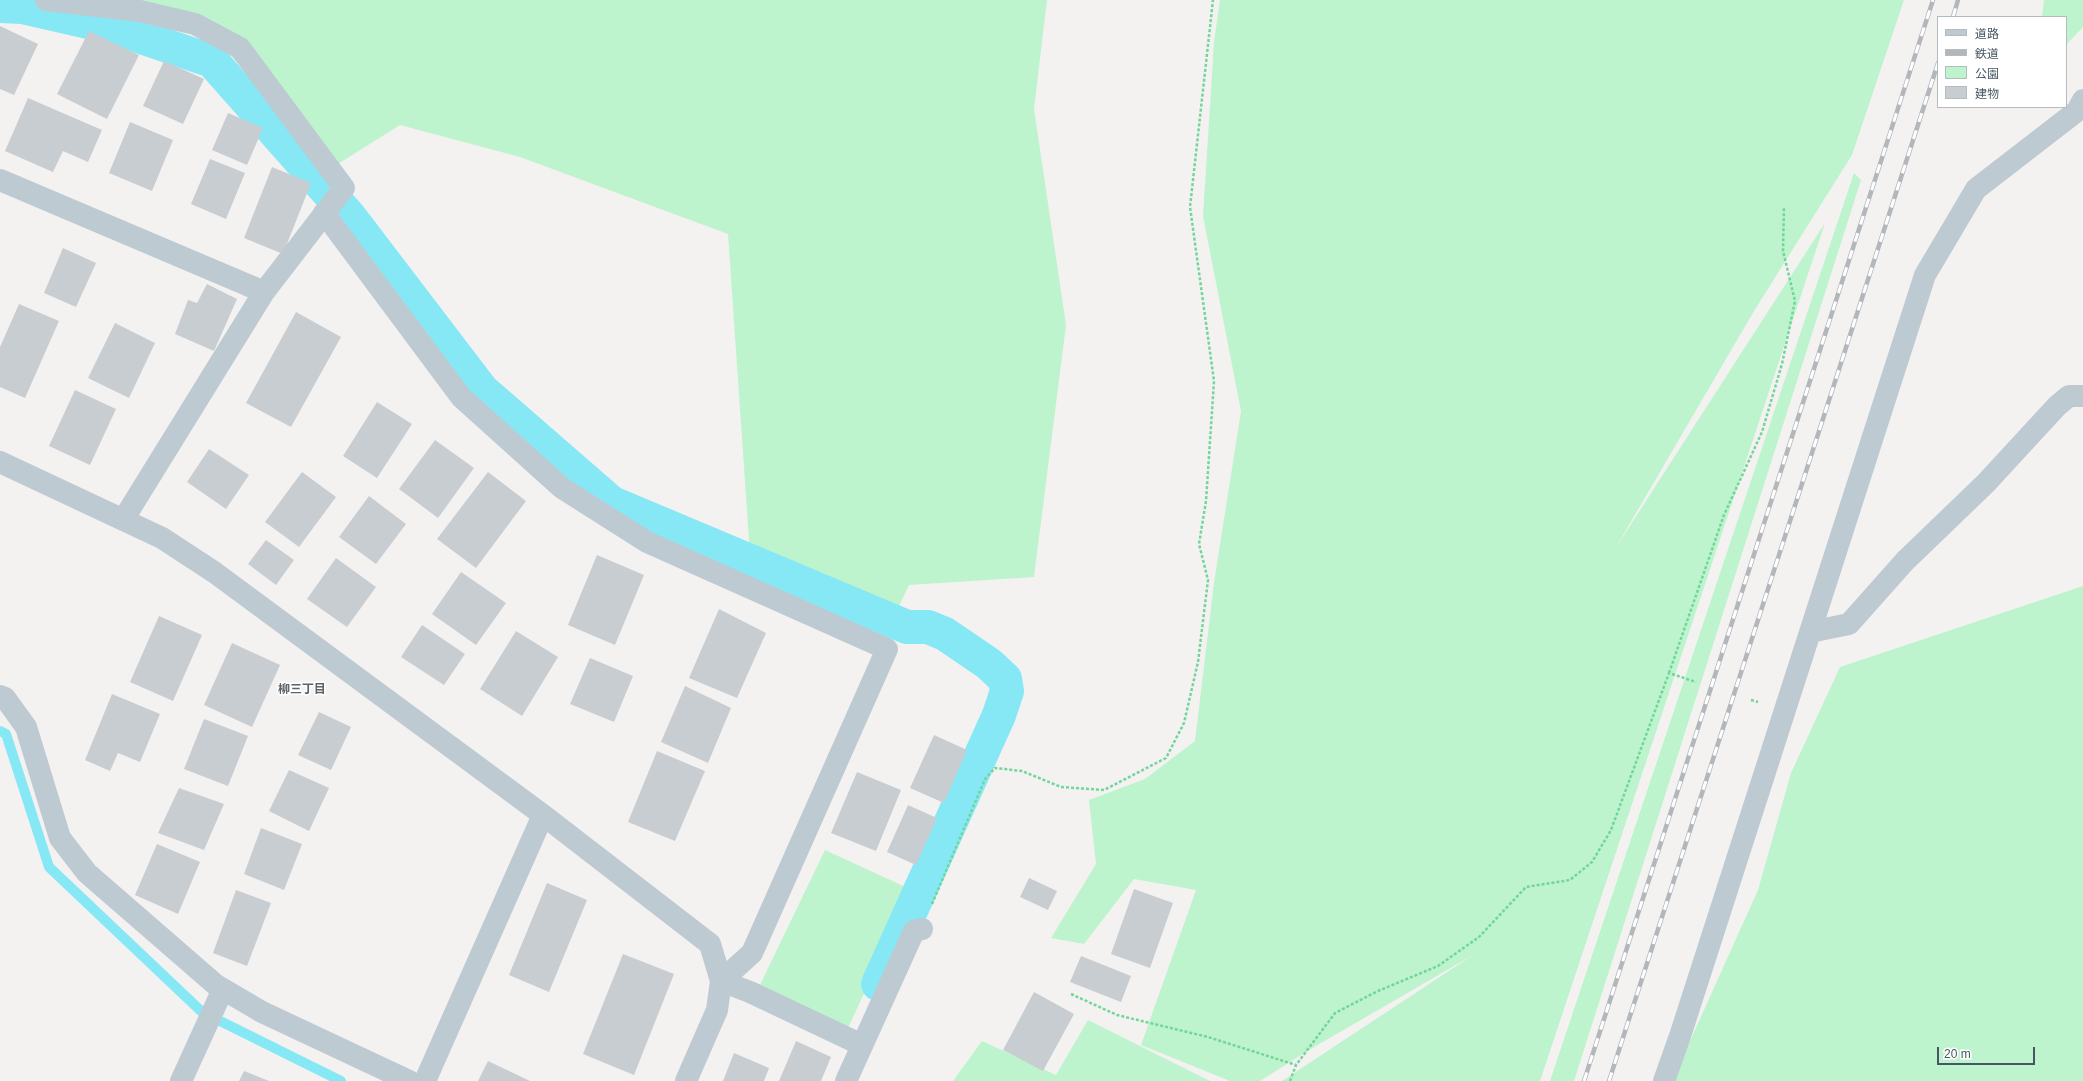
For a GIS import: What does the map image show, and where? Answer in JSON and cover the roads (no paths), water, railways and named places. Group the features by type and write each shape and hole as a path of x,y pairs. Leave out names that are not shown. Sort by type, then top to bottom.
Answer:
{"street":[{"path":"46,0 140,11 195,24 240,48 344,188 264,292 123,520"},
{"path":"1664,1081 1683,1029 1925,275 1976,189 2077,111 2083,100"},
{"path":"0,180 264,292"},
{"path":"324,213 461,397 562,488 647,542 887,648 752,953 721,981"},
{"path":"1810,632 1849,624 1905,561 1986,483 2057,406 2069,396 2083,396"},
{"path":"0,462 162,538 214,572 543,815 710,944 721,981 717,1010 686,1081"},
{"path":"0,696 5,698 26,727 60,838 87,872 216,985 262,1012 409,1081"},
{"path":"425,1081 543,815"},
{"path":"846,1081 914,931 922,929"},
{"path":"721,981 750,992 862,1045"},
{"path":"181,1081 223,989"}],"waterway":[{"path":"0,6 22,7 114,28 212,61 350,217 482,390 612,503 907,627 928,627 945,634 989,664 1005,679 1007,691 999,715 878,984"},
{"path":"0,731 6,734 49,867 202,1012 341,1081"}],"railway":[{"path":"1584,1081 1933,0"},
{"path":"1953,16 1958,0"},
{"path":"1609,1081 1937,66"}],"district":[{"name":"柳三丁目","path":"302,690"}]}
